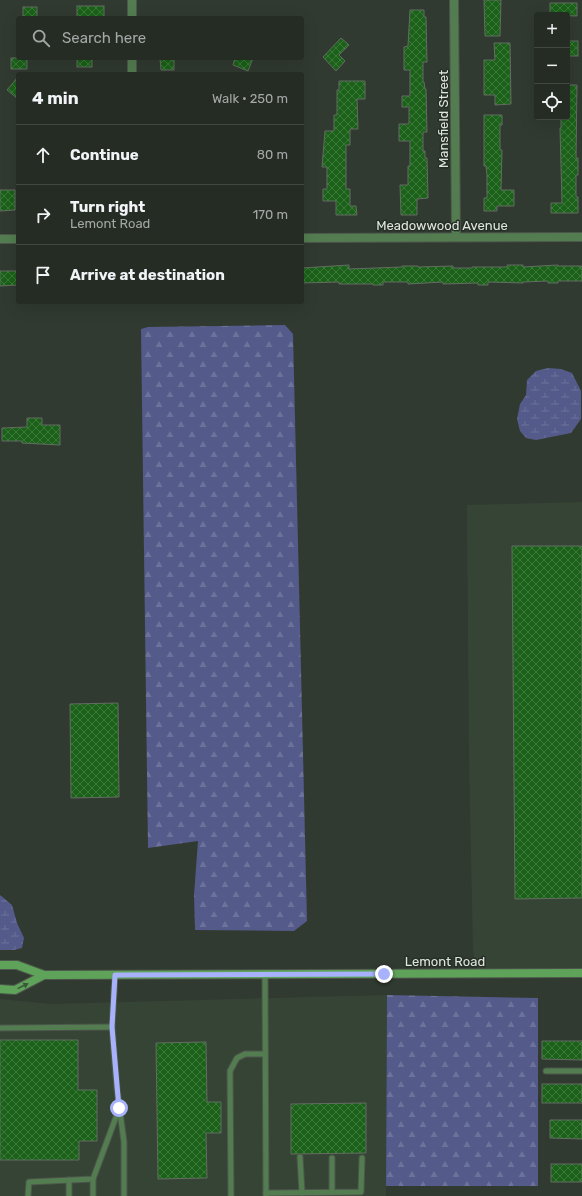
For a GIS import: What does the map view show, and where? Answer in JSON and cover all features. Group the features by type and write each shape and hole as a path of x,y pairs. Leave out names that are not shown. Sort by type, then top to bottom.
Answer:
{"main road":[{"name":"Lemont Road","path":"0,965 17,965 44,975 582,973"},
{"name":"Lemont Road","path":"0,989 15,990 44,975"}],"street":[{"path":"132,0 132,16"},
{"name":"Mansfield Street","path":"454,0 456,237"},
{"path":"132,60 132,72"},
{"name":"Meadowwood Avenue","path":"304,238 582,237"},
{"path":"0,239 16,239"}],"lane":[{"path":"265,974 266,1195 361,1192 362,1158"},
{"path":"115,975 112,1027 119,1108 124,1142 124,1196"},
{"path":"0,1028 112,1027"},
{"path":"231,1196 230,1072 237,1058 245,1054 265,1054"},
{"path":"546,1071 582,1071"},
{"path":"93,1196 93,1179 119,1108"},
{"path":"300,1157 302,1193"},
{"path":"332,1158 332,1192"},
{"path":"28,1196 29,1182 93,1179"},
{"path":"68,1180 69,1196"}],"shaded area":[{"path":"582,502 582,973 476,973 473,949 469,757 467,505"},
{"path":"387,995 386,1196 0,1196 0,999 51,1004"}],"green space":[{"path":"285,325 293,334 307,921 294,931 195,930 194,895 198,841 148,848 141,329 148,327"},
{"path":"548,368 561,369 572,373 581,391 581,419 571,433 536,440 526,438 520,431 517,419 520,404 526,395 527,380 536,371"},
{"path":"0,895 12,905 17,923 24,938 22,948 14,950 0,950"},
{"path":"387,995 538,998 538,1186 386,1186"}],"building":[{"path":"484,0 501,0 500,36 485,36"},
{"path":"550,3 577,3 577,16 570,16 570,12 550,12"},
{"path":"77,6 104,6 104,16 77,16"},
{"path":"23,7 37,7 37,16 23,16"},
{"path":"410,10 424,10 424,17 426,17 427,62 423,62 423,82 426,89 427,132 423,132 423,151 425,151 425,158 427,158 428,198 417,199 417,215 401,215 400,185 408,185 408,166 410,166 410,141 399,141 399,124 409,124 409,107 402,107 402,96 410,96 410,70 404,70 404,47 408,46"},
{"path":"341,38 349,45 339,55 345,61 336,71 323,57"},
{"path":"570,41 578,41 578,56 570,56"},
{"path":"494,43 510,43 511,104 495,105 495,95 484,95 484,60 495,60"},
{"path":"11,58 16,58 16,60 27,60 27,69 11,69"},
{"path":"77,60 92,60 92,67 77,67"},
{"path":"160,60 174,60 174,70 161,70"},
{"path":"234,60 252,60 248,71 233,65"},
{"path":"16,79 16,97 7,90"},
{"path":"339,81 365,81 365,99 357,99 358,129 350,129 350,145 346,145 346,189 350,189 350,206 356,206 357,215 336,215 336,201 323,201 323,189 327,189 327,167 322,167 325,131 334,131 334,115 337,115 337,90 339,90"},
{"path":"570,85 577,85 576,158 578,158 578,175 576,175 576,197 578,197 578,213 551,213 551,203 562,203 561,120 570,120"},
{"path":"484,115 502,115 502,125 500,125 500,150 502,150 501,190 514,190 514,206 497,206 497,211 484,211 484,198 487,198 487,175 486,166 484,166"},
{"path":"0,190 15,190 15,210 0,211"},
{"path":"349,265 349,269 402,266 453,266 453,268 472,268 507,267 507,265 523,265 523,267 558,265 582,266 582,281 558,281 558,283 548,283 548,281 523,283 488,282 488,285 478,285 478,283 443,284 443,282 408,284 408,282 383,282 383,285 339,284 339,282 304,283 304,268"},
{"path":"0,271 16,271 16,285 0,286"},
{"path":"27,418 42,418 42,425 60,425 60,445 22,443 22,441 2,441 2,428 27,427"},
{"path":"512,546 582,546 582,898 515,899"},
{"path":"118,703 119,797 71,798 70,704"},
{"path":"0,1040 78,1040 78,1090 97,1090 97,1141 79,1141 79,1160 0,1160"},
{"path":"542,1041 582,1041 582,1060 542,1059"},
{"path":"206,1042 207,1102 221,1102 221,1133 206,1133 207,1178 158,1179 156,1043"},
{"path":"542,1084 582,1084 582,1103 542,1103"},
{"path":"366,1103 366,1153 291,1154 291,1104"},
{"path":"550,1120 582,1120 582,1139 550,1138"},
{"path":"551,1164 582,1164 582,1182 551,1182"}],"route":[{"path":"119,1108 116,1089 112,1027 115,975 384,974"}]}
